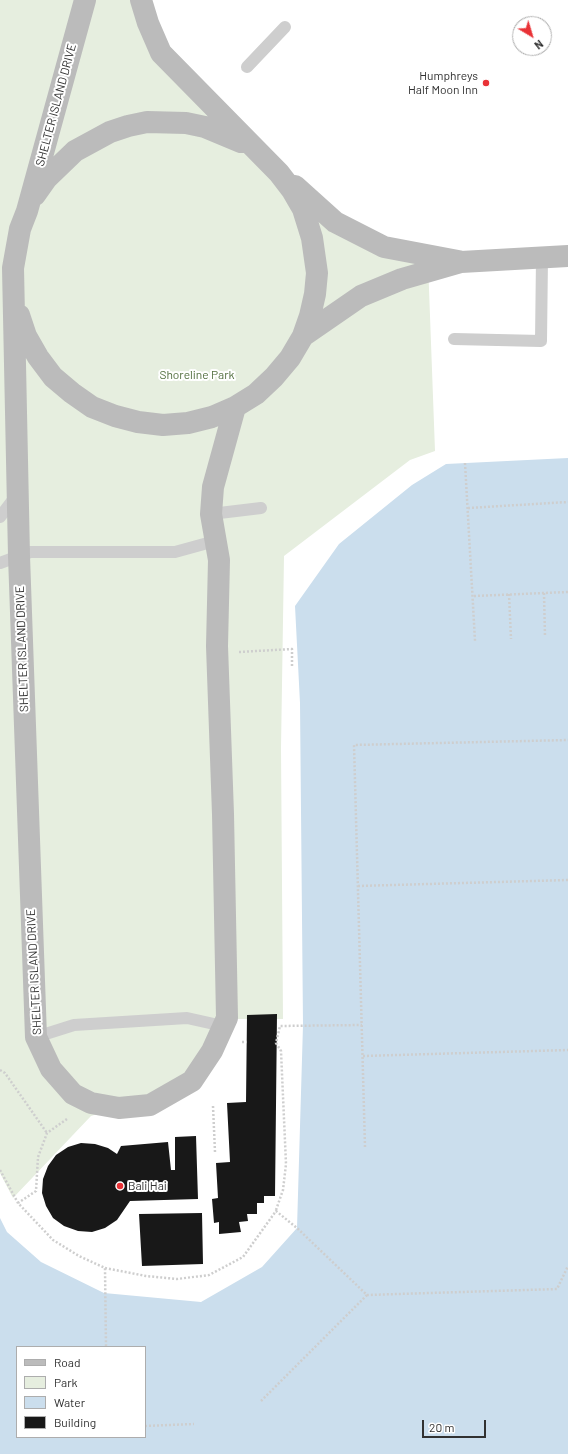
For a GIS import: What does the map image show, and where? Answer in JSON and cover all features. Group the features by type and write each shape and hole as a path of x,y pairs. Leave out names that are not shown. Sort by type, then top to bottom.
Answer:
{"street":[{"name":"SHELTER ISLAND DRIVE","path":"85,0 27,211 15,248 14,288 18,493 9,560 36,1037 51,1069 73,1094 91,1103 119,1108 150,1105 192,1081 212,1051 227,1018 223,814 217,646 219,560 210,514 213,487 235,407"},
{"name":"SHELTER ISLAND DRIVE","path":"14,288 18,312 26,336 38,358 53,376 67,389 92,407 115,416 138,422 163,425 188,423 212,417 235,407 256,394 274,377 290,358 302,336 310,316 315,294 317,273 315,251 303,209 292,190 279,173 160,53 141,0"},
{"name":"SHELTER ISLAND DRIVE","path":"27,211 36,193 47,178 76,151 110,132 128,126 147,122 193,124 224,133 257,152"},
{"path":"279,173 335,222 384,247 461,262"},
{"path":"302,336 361,296 402,279 461,262 568,256"}],"lane":[{"path":"247,67 285,27"},
{"path":"454,339 541,341 542,258"},
{"path":"0,517 18,493"},
{"path":"210,514 261,508"},
{"path":"9,560 30,552 175,552 215,541"},
{"path":"36,1037 74,1024 187,1018 223,1026"}],"path":[{"path":"465,463 474,596 475,641"},
{"path":"468,508 568,502"},
{"path":"474,596 568,592"},
{"path":"544,593 545,637"},
{"path":"509,594 511,639"},
{"path":"232,652 292,650 292,667"},
{"path":"366,1147 354,745 568,740"},
{"path":"358,886 568,880"},
{"path":"0,1170 18,1203 53,1240 79,1256 104,1268 146,1276 177,1279 209,1275 243,1257 276,1211 283,1190 286,1164 281,1051 276,1043 280,1026 362,1025"},
{"path":"242,1042 247,1042"},
{"path":"363,1056 568,1050"},
{"path":"0,1070 4,1073 47,1133"},
{"path":"213,1106 215,1152"},
{"path":"18,1203 36,1191 38,1157 47,1133 67,1119"},
{"path":"276,1211 297,1228 367,1295"},
{"path":"261,1400 367,1295 557,1289 568,1266"},
{"path":"104,1268 106,1346"},
{"path":"146,1426 194,1424"}],"green space":[{"name":"Shoreline Park","path":"0,0 134,0 135,5 306,208 428,262 435,451 410,460 284,556 281,748 283,1019 232,1019 185,1086 91,1116 13,1198 0,1173"}],"water":[{"path":"568,458 568,1454 0,1454 0,1218 7,1232 41,1262 104,1293 201,1302 262,1267 297,1228 303,1025 300,703 295,606 339,544 412,485 446,464"}],"building":[{"path":"277,1014 275,1196 264,1196 264,1203 257,1203 257,1214 247,1214 248,1221 239,1222 241,1232 219,1234 219,1222 214,1223 212,1199 218,1198 216,1163 230,1162 227,1103 246,1102 247,1015"},
{"name":"Bali Hai","path":"196,1136 198,1199 130,1201 117,1220 105,1228 92,1232 78,1231 64,1226 53,1218 46,1206 42,1193 43,1179 48,1166 56,1155 68,1147 81,1143 95,1144 108,1148 117,1154 121,1146 168,1142 171,1170 175,1170 175,1137"},
{"path":"202,1213 203,1264 142,1266 139,1214"}],"place":[{"name":"Humphreys Half Moon Inn","path":"486,83"},
{"name":"Bali Hai","path":"120,1186"}]}
